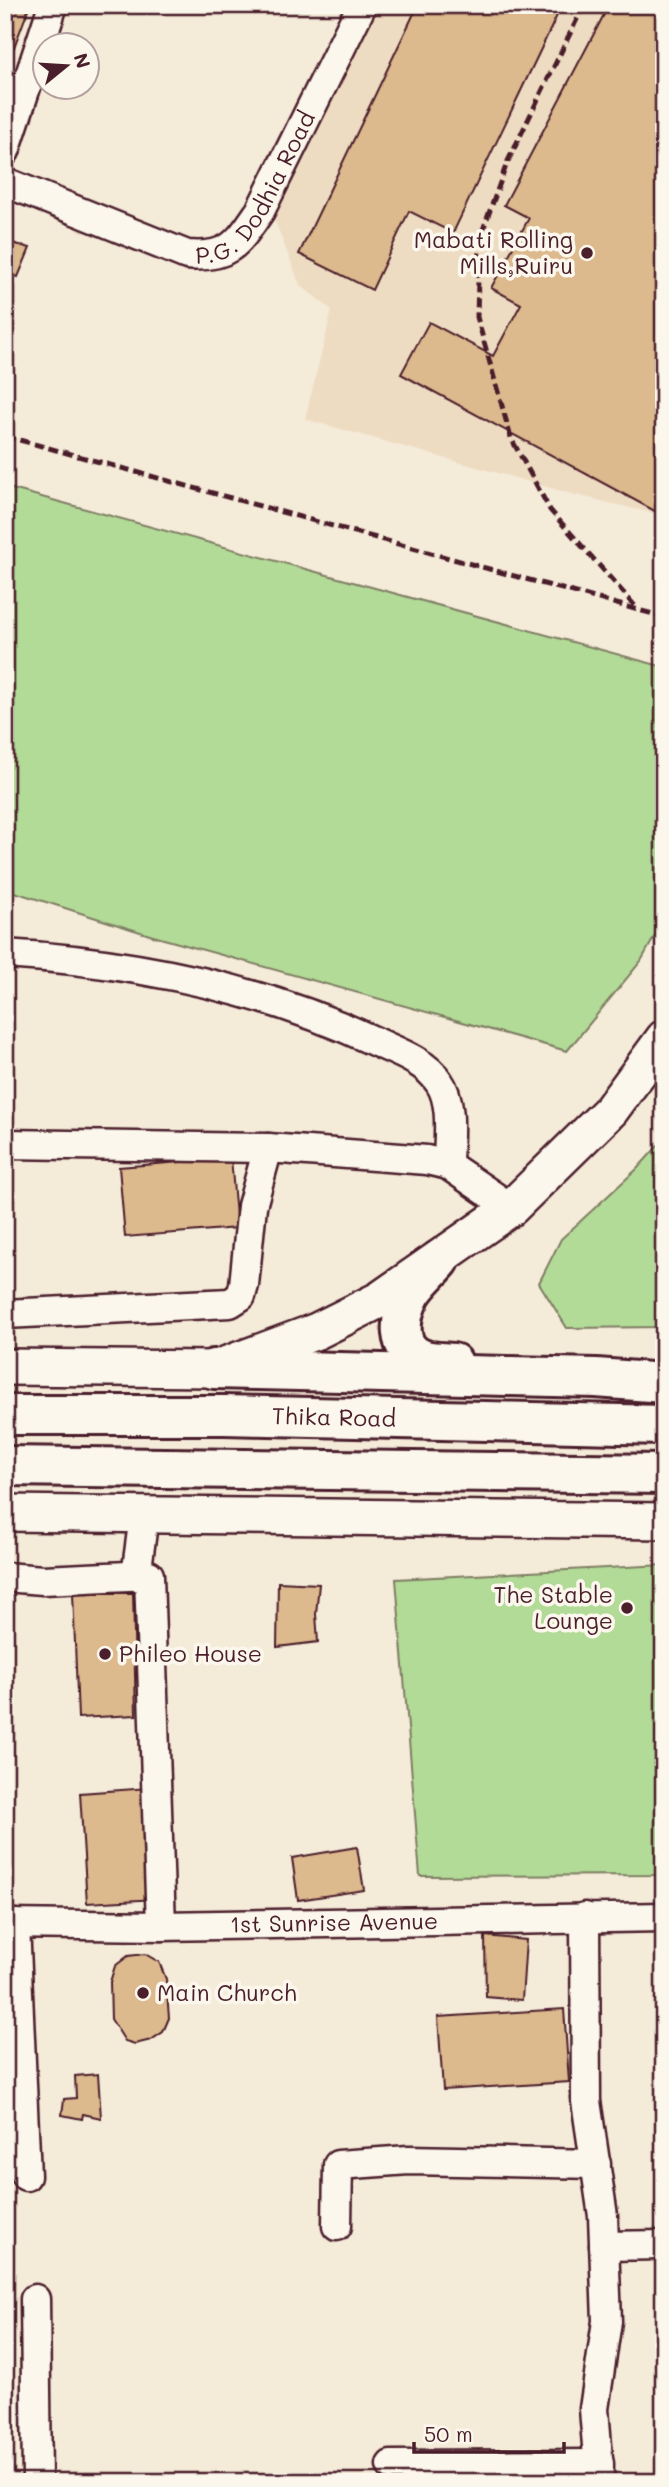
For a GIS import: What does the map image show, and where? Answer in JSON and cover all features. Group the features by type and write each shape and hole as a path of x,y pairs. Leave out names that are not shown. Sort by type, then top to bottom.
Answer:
{"highway":[{"path":"440,1260 411,1293 401,1323 404,1344 412,1353 425,1360 664,1383"},
{"path":"214,1369 596,1378"},
{"name":"Thika Road","path":"5,1415 224,1415 664,1425"},
{"path":"5,1466 664,1474"}],"main road":[{"path":"5,1367 214,1369 317,1331 379,1300 511,1208 611,1110 664,1038"},
{"path":"5,1513 664,1521"}],"street":[{"path":"5,151 53,5"},
{"name":"P.G. Dodhia Road","path":"5,182 187,255 209,257 225,252 240,240 260,211 362,5"},
{"path":"5,954 76,958 180,975 315,1016 404,1055 425,1067 441,1085 447,1110 448,1165"},
{"path":"5,1144 268,1148 427,1160 448,1165 511,1208"},
{"path":"5,1314 230,1303 240,1296 244,1285 252,1206 268,1148"},
{"path":"136,1576 144,1516"},
{"path":"5,1577 43,1580 149,1575 161,1926"},
{"path":"390,2465 599,2473 594,2409 607,2320 604,2246 596,2164 586,2101 585,1917"},
{"name":"1st Sunrise Avenue","path":"10,1924 161,1926 664,1917"},
{"path":"10,1924 26,2176"},
{"path":"337,2226 338,2165 409,2160 596,2164"},
{"path":"604,2246 664,2245"},
{"path":"36,2300 37,2482"}],"shaded area":[{"path":"379,5 664,5 664,516 572,494 305,419 332,310 300,285 272,214"}],"green space":[{"path":"5,487 664,667 664,920 641,961 567,1051 153,936 5,889"},
{"path":"664,1139 664,1327 567,1328 539,1283 561,1239 637,1169"},
{"path":"664,1565 664,1875 420,1876 396,1579"}],"building":[{"path":"5,5 30,5 11,55 5,53"},
{"path":"418,5 562,5 453,233 409,211 372,290 299,254"},
{"name":"Mabati Rolling Mills,Ruiru","path":"609,5 664,5 664,516 401,374 429,322 493,356 521,304 491,288 529,218 504,205"},
{"path":"5,241 30,248 18,277 5,273"},
{"path":"5,299 12,301 5,329"},
{"path":"231,1158 237,1228 125,1237 119,1167"},
{"path":"278,1582 319,1584 316,1614 318,1642 277,1647"},
{"name":"Phileo House","path":"73,1593 133,1593 136,1715 78,1718"},
{"path":"149,1788 157,1899 87,1903 80,1793"},
{"path":"357,1847 364,1890 298,1900 292,1858"},
{"path":"485,1936 526,1940 522,2000 486,1997"},
{"path":"145,1954 159,1962 166,1979 169,2018 163,2032 151,2040 135,2044 125,2041 111,2019 110,1982 115,1966 128,1956"},
{"path":"564,2009 569,2082 443,2090 438,2017"},
{"path":"98,2074 101,2118 83,2114 82,2119 62,2115 64,2099 76,2098 75,2076"}],"railway":[{"path":"584,5 507,163 479,241 477,317 511,438 550,510 636,607"},
{"path":"5,436 664,617"}],"place":[{"name":"Mabati Rolling Mills,Ruiru","path":"587,253"},
{"name":"The Stable Lounge","path":"627,1608"},
{"name":"Phileo House","path":"105,1654"},
{"name":"Main Church","path":"143,1993"}]}
